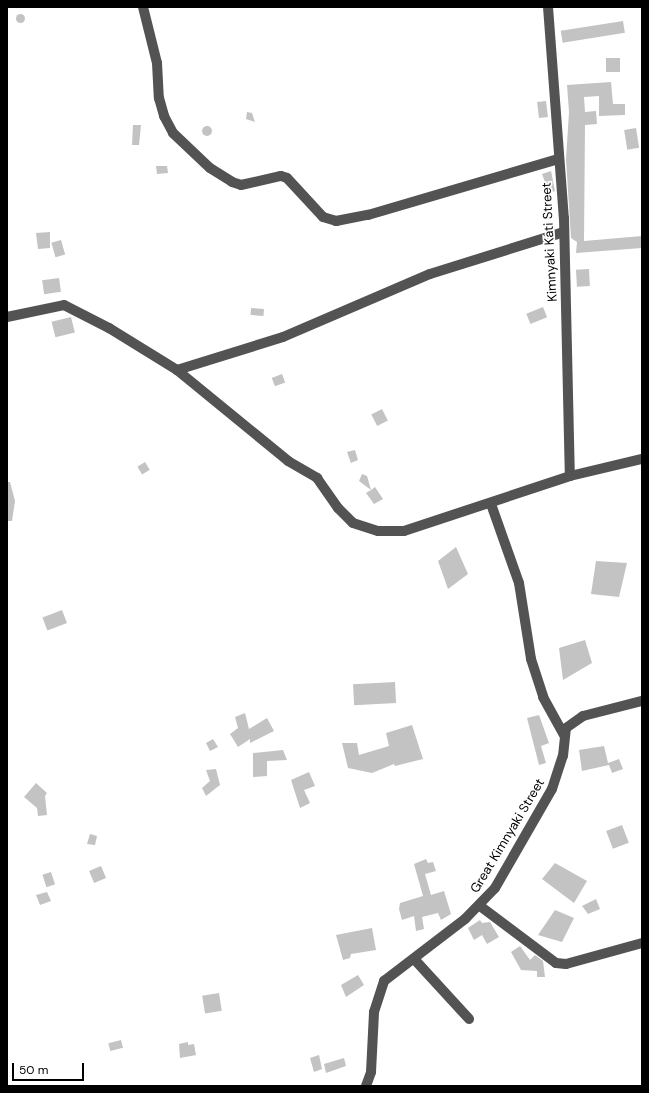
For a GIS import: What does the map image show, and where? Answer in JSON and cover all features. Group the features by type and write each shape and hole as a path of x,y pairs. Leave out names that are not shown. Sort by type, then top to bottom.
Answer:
{"street":[{"path":"143,7 157,63 159,98 164,116 173,133 210,168 232,182 241,185 280,176 287,178 323,217 336,221 368,215 558,159"},
{"name":"Kimnyaki Kati Street","path":"548,7 564,232 570,476"},
{"path":"178,370 283,337 430,274 564,232"},
{"path":"7,317 64,305 178,370 288,460 317,478 345,516 362,527 378,531 404,530 491,504 570,476 642,459"},
{"path":"491,504 518,582 531,658 543,697 564,735 572,722 583,716 642,701"},
{"name":"Great Kimnyaki Street","path":"366,1086 371,1072 371,1031 379,990 389,978 415,960 480,906 552,789 563,756 564,735"},
{"path":"480,906 556,963 566,964 642,943"},
{"path":"415,960 469,1019"}],"building":[{"path":"20,13 25,18 20,23 15,18"},
{"path":"623,21 625,33 563,43 561,31"},
{"path":"606,58 620,58 620,72 606,72"},
{"path":"611,82 613,104 625,104 625,115 599,116 599,96 584,97 585,112 596,111 597,124 585,125 584,241 642,236 642,248 576,253 577,242 571,238 566,159 569,112 567,85"},
{"path":"546,101 548,117 539,118 537,102"},
{"path":"247,112 252,113 255,122 246,119"},
{"path":"133,125 141,125 139,145 132,145"},
{"path":"207,126 212,131 207,136 202,131"},
{"path":"636,128 639,148 627,150 624,130"},
{"path":"156,166 167,166 168,173 157,174"},
{"path":"551,171 555,191 549,193 542,174"},
{"path":"50,232 50,248 38,249 36,233"},
{"path":"61,240 65,254 56,257 51,243"},
{"path":"589,269 590,286 577,287 576,270"},
{"path":"59,278 61,292 44,294 42,280"},
{"path":"543,307 547,317 530,324 526,314"},
{"path":"251,308 264,309 263,316 251,315"},
{"path":"71,317 75,333 55,337 52,322"},
{"path":"282,374 285,382 275,386 272,378"},
{"path":"382,409 388,421 377,426 371,414"},
{"path":"355,450 358,460 351,463 347,452"},
{"path":"145,462 150,470 142,474 137,467"},
{"path":"362,474 367,476 371,490 359,481"},
{"path":"7,482 10,482 15,501 12,521 7,521"},
{"path":"375,487 383,499 374,504 366,493"},
{"path":"456,547 468,574 448,589 438,561"},
{"path":"596,561 627,563 619,597 591,594"},
{"path":"62,610 67,623 47,631 42,618"},
{"path":"585,640 592,663 563,680 559,648"},
{"path":"395,682 396,703 354,705 353,684"},
{"path":"245,713 249,729 267,718 274,731 250,743 250,739 238,747 230,734 238,728 235,717"},
{"path":"539,715 549,743 541,746 546,763 539,765 527,718"},
{"path":"412,725 423,759 395,766 394,764 372,773 348,768 342,743 357,743 359,755 389,746 386,733"},
{"path":"213,739 218,747 210,751 206,743"},
{"path":"604,746 608,763 619,759 623,769 612,773 609,765 582,771 579,750"},
{"path":"283,750 287,760 267,761 267,776 253,777 253,753"},
{"path":"216,769 220,785 206,796 202,788 210,781 206,770"},
{"path":"309,772 315,786 304,790 310,803 300,808 291,780"},
{"path":"36,783 47,793 45,796 47,815 38,816 37,808 24,797"},
{"path":"622,825 629,843 613,849 606,831"},
{"path":"90,834 97,836 95,845 87,844"},
{"path":"426,859 428,863 433,862 436,871 425,874 431,895 444,891 451,914 441,920 438,913 422,917 424,929 416,931 414,916 402,920 399,909 400,903 423,896 414,864"},
{"path":"555,863 587,881 574,903 542,879"},
{"path":"101,866 106,878 94,883 89,871"},
{"path":"51,872 55,884 46,887 42,875"},
{"path":"47,892 51,901 40,905 36,895"},
{"path":"596,899 600,909 588,914 582,906"},
{"path":"555,910 574,918 562,942 538,935"},
{"path":"480,920 482,923 490,922 499,937 487,944 482,935 474,940 468,928"},
{"path":"372,928 376,950 351,954 350,958 343,960 336,935"},
{"path":"520,946 530,960 535,955 543,961 545,977 537,977 537,971 521,970 511,952"},
{"path":"358,975 364,985 346,997 341,985"},
{"path":"219,993 222,1011 205,1013 202,996"},
{"path":"121,1040 123,1048 110,1051 108,1043"},
{"path":"188,1042 188,1045 194,1044 196,1055 180,1058 179,1044"},
{"path":"319,1055 322,1069 314,1072 310,1058"},
{"path":"344,1058 346,1066 326,1073 324,1064"}]}
